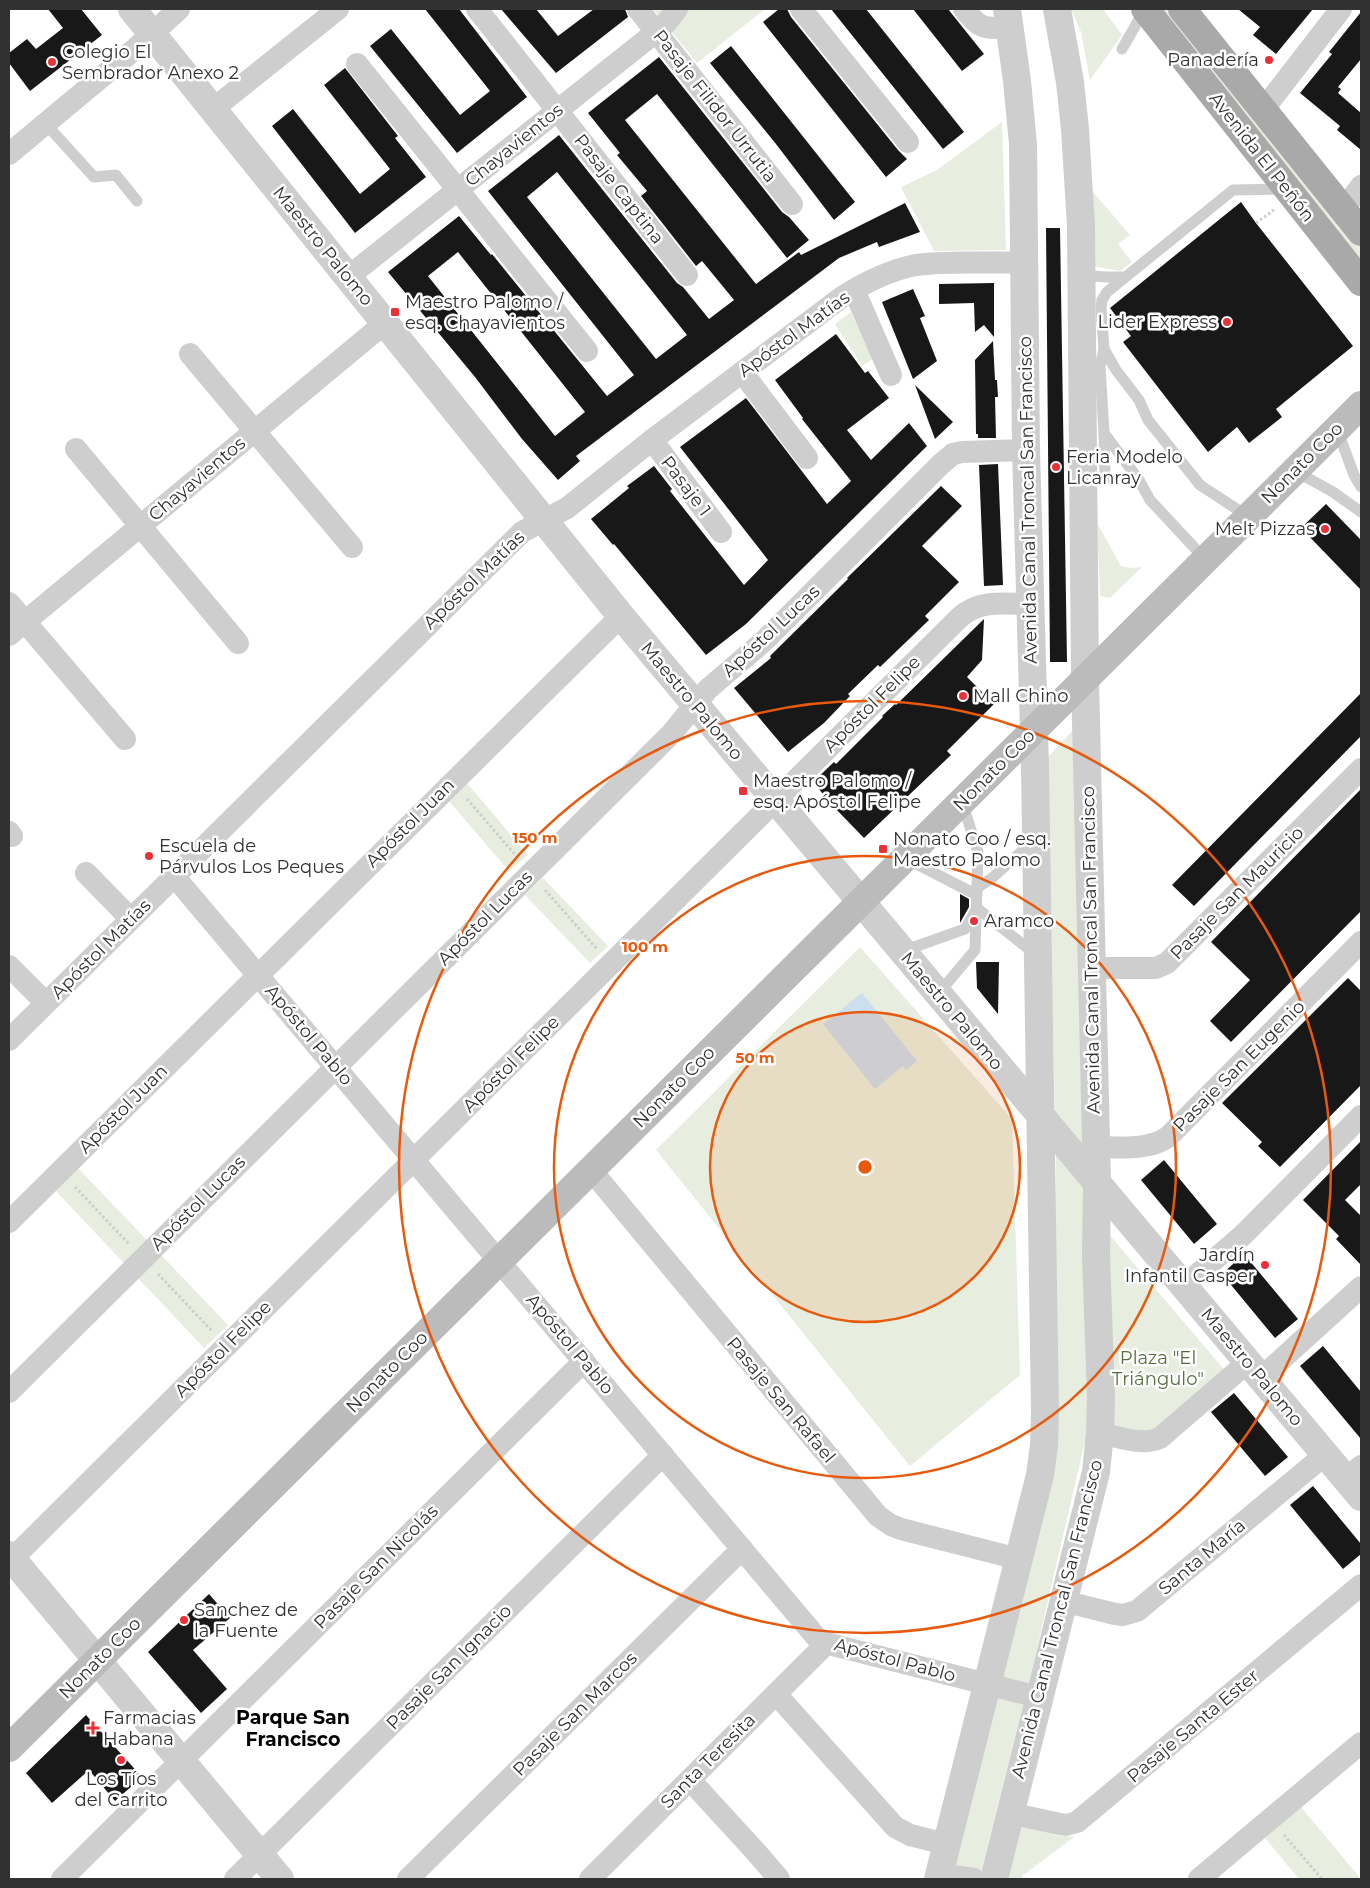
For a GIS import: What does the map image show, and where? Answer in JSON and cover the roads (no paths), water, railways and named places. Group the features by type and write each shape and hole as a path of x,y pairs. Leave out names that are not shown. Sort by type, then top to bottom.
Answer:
{"main road":[{"name":"Avenida El Peñón","path":"1145,9 1361,282"},
{"name":"Avenida El Peñón","path":"1184,10 1361,232"},
{"name":"Nonato Coo","path":"9,1748 1361,405"}],"street":[{"name":"Maestro Palomo","path":"132,9 621,616 695,705 1254,1370 1326,1454 1356,1480"},
{"path":"9,154 179,9"},
{"path":"213,109 338,9"},
{"name":"Pasaje Captina","path":"477,9 687,275"},
{"name":"Pasaje Filidor Urrutia","path":"638,9 792,204"},
{"name":"Chayavientos","path":"348,277 656,32 677,9"},
{"path":"801,9 908,142"},
{"path":"964,9 980,26 990,28 1009,18"},
{"name":"Avenida Canal Troncal San Francisco","path":"994,1879 1038,1697 1096,1472 1100,1433 1101,1397 1096,1256 1097,1183 1086,679 1094,480 1092,276 1081,226 1070,82 1057,9"},
{"path":"1263,110 1341,9"},
{"name":"Avenida Canal Troncal San Francisco","path":"938,1877 1040,1475 1046,1412 1034,730 1026,450 1023,144 1009,18"},
{"path":"357,64 587,351"},
{"path":"1343,210 1361,186"},
{"name":"Apóstol Matías","path":"9,1040 513,539 530,526 567,508 652,440 742,372 866,283 915,266 1024,262"},
{"path":"854,290 891,375"},
{"name":"Chayavientos","path":"17,628 385,323"},
{"path":"190,354 352,547"},
{"path":"742,372 808,458"},
{"name":"Pasaje 1","path":"652,440 721,532"},
{"path":"76,449 238,643"},
{"name":"Apóstol Lucas","path":"9,1392 672,732 708,689 764,641 947,458 954,454 971,450 1026,450"},
{"path":"9,603 17,628 125,739"},
{"name":"Apóstol Felipe","path":"10,1558 414,1160 965,612 980,605 1030,604"},
{"name":"Apóstol Juan","path":"9,1222 621,616"},
{"name":"Pasaje San Mauricio","path":"1092,968 1156,968 1166,963 1361,769"},
{"path":"86,873 131,918"},
{"name":"Apóstol Pablo","path":"174,876 818,1638 827,1643 1038,1697"},
{"name":"Pasaje San Eugenio","path":"1096,1148 1152,1145 1168,1137 1361,942"},
{"path":"9,966 46,1003"},
{"path":"1184,1286 1243,1235 1361,1116"},
{"name":"Pasaje San Rafael","path":"591,1170 878,1516 901,1529 1018,1559"},
{"path":"1100,1433 1143,1442 1160,1438 1254,1370 1361,1287"},
{"name":"Pasaje San Nicolás","path":"62,1879 584,1361"},
{"name":"Santa María","path":"1063,1601 1115,1614 1123,1615 1137,1611 1326,1454"},
{"name":"Pasaje San Ignacio","path":"235,1879 663,1455"},
{"name":"Pasaje San Marcos","path":"408,1879 742,1549"},
{"path":"10,1558 280,1879"},
{"name":"Pasaje Santa Ester","path":"1009,1813 1066,1825 1077,1822 1361,1585"},
{"name":"Santa Teresita","path":"603,1875 690,1780 827,1643"},
{"path":"776,1694 895,1827 910,1835 946,1844"},
{"path":"1199,1879 1361,1743"},
{"path":"690,1780 778,1879"},
{"path":"938,1877 974,1879"}],"lane":[{"path":"1122,50 1145,9"},
{"path":"46,123 94,177 116,175 137,202"},
{"path":"1094,480 1104,433 1100,366 1104,350 1101,308 1102,300 1107,292 1233,190 1288,189"},
{"path":"1102,300 1092,276 1125,277"},
{"path":"1104,350 1116,370 1139,400 1148,420 1200,485 1249,516"},
{"path":"1337,429 1352,470 1361,487 1343,499"},
{"path":"1104,433 1139,480 1150,500 1166,520 1205,560"},
{"path":"1295,471 1313,480 1361,512"},
{"path":"938,994 975,950 978,852 962,802"},
{"path":"977,892 1036,839"},
{"path":"905,858 958,885 977,892"},
{"path":"977,908 1038,957"},
{"path":"902,951 965,929 977,908"}],"water":[{"path":"862,993 917,1061 906,1070 903,1066 875,1089 823,1024"}],"place":[{"name":"Panadería","path":"1269,60"},
{"name":"Colegio El Sembrador Anexo 2","path":"52,62"},
{"name":"Maestro Palomo / esq. Chayavientos","path":"395,312"},
{"name":"Lider Express","path":"1227,322"},
{"name":"Feria Modelo Licanray","path":"1056,467"},
{"name":"Melt Pizzas","path":"1325,529"},
{"name":"Mall Chino","path":"963,696"},
{"name":"Maestro Palomo / esq. Apóstol Felipe","path":"743,791"},
{"name":"Nonato Coo / esq. Maestro Palomo","path":"883,849"},
{"name":"Escuela de Párvulos Los Peques","path":"149,856"},
{"name":"Aramco","path":"974,921"},
{"name":"Jardín Infantil Casper","path":"1265,1265"},
{"name":"Sanchez de la Fuente","path":"184,1620"},
{"name":"Farmacias Habana","path":"93,1728"},
{"name":"Los Tíos del Carrito","path":"121,1760"}],"district":[{"name":"Parque San Francisco","path":"293,1728"}],"park label":[{"name":"Plaza \"El Triángulo\"","path":"1158,1368"}]}
